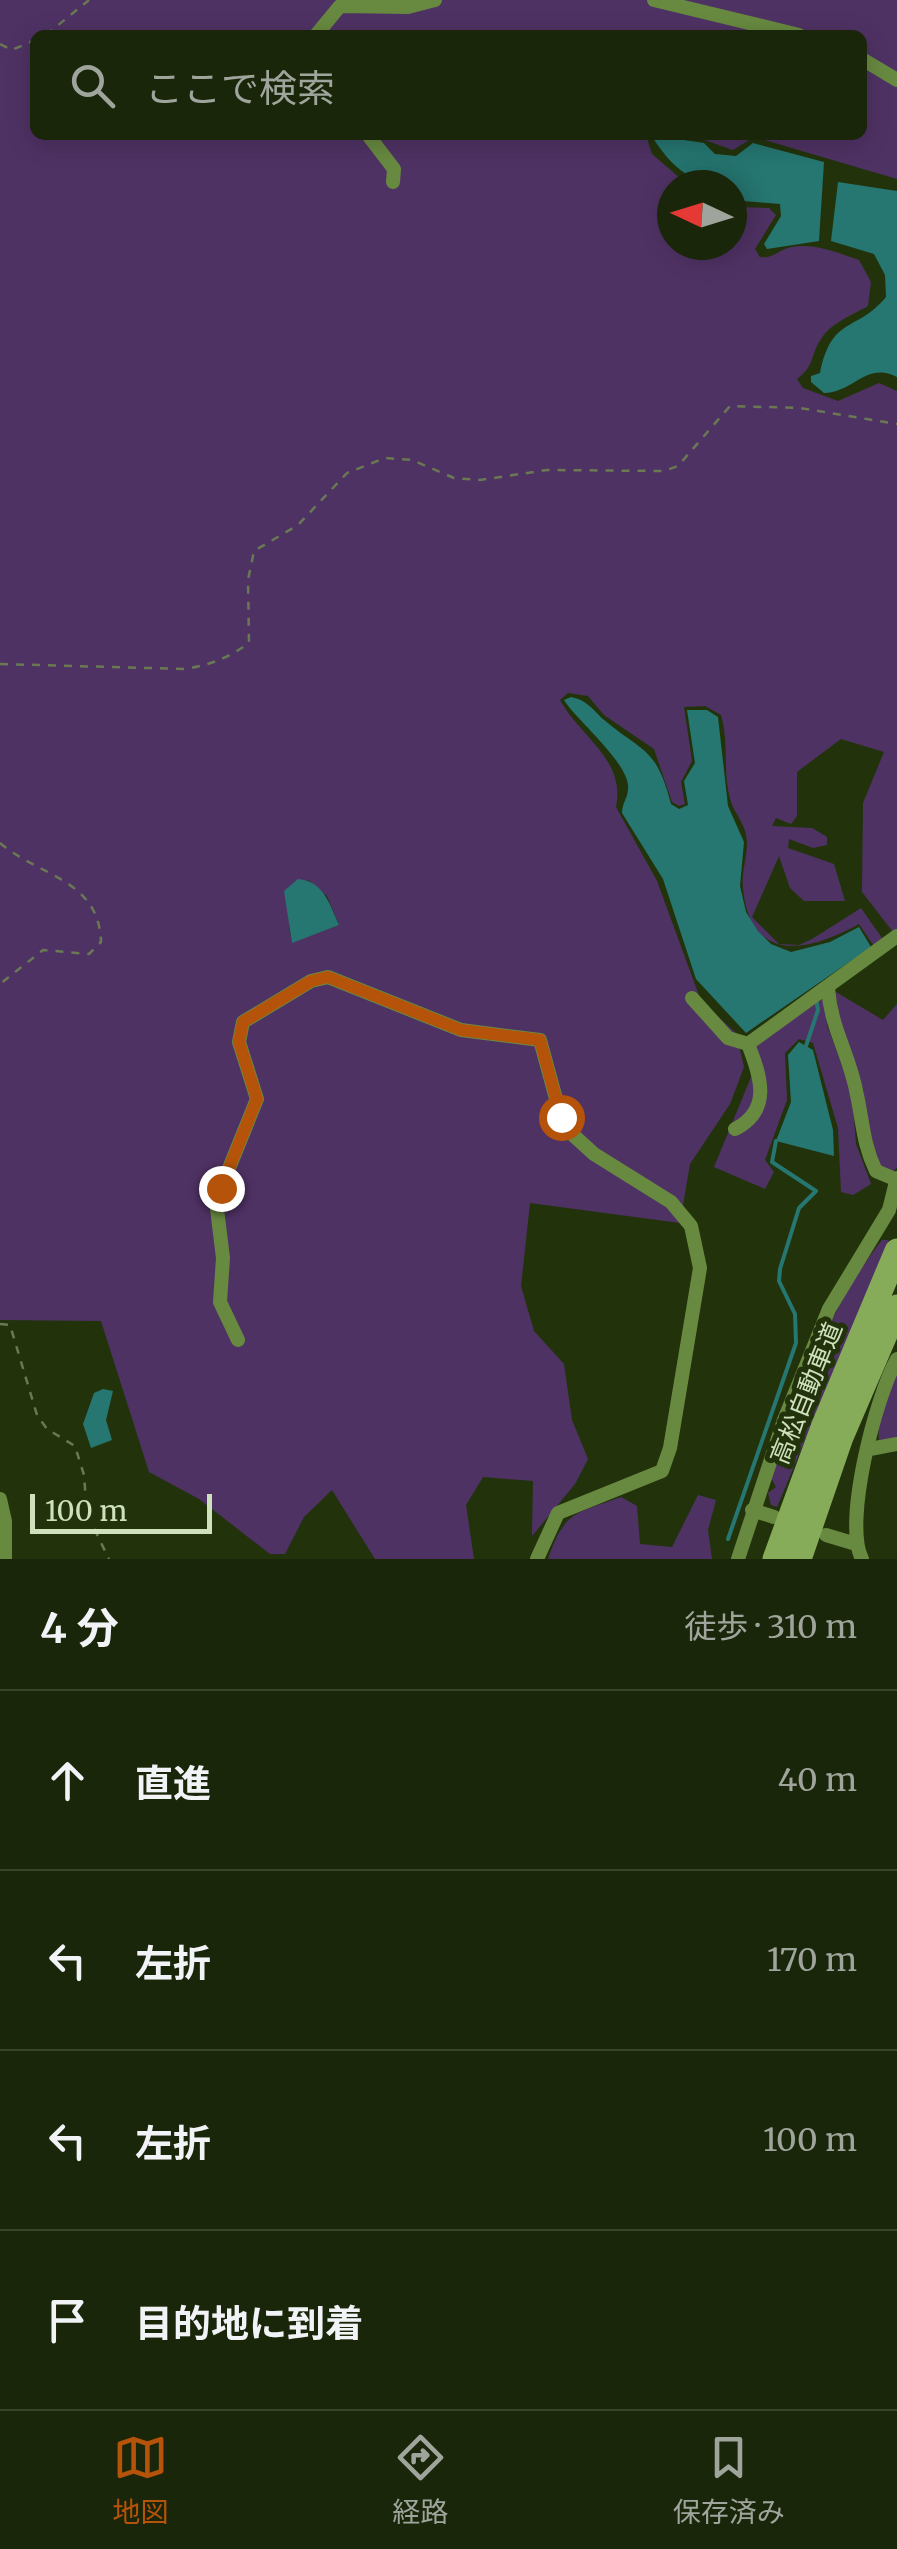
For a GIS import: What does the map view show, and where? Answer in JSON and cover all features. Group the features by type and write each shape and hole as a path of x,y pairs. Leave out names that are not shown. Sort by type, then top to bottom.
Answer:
{"highway":[{"name":"高松自動車道","path":"776,1559 824,1425 897,1251"},
{"name":"高松自動車道","path":"798,1559 842,1437 897,1306"}],"street":[{"path":"320,30 340,6 408,7 434,0"},
{"path":"654,0 778,30"},
{"path":"867,62 897,80"},
{"path":"372,140 394,169 393,182"},
{"path":"748,1044 897,936"},
{"path":"238,1340 220,1302 223,1258 218,1209 221,1188 257,1099 239,1042 243,1022 311,981 328,977 461,1030 540,1040 547,1074 571,1133 594,1154 671,1202 691,1226 700,1268 673,1433 662,1471 558,1513 537,1559"},
{"path":"738,1559 752,1510 829,1310 888,1210 896,1178 876,1171 863,1146 858,1096 819,993"},
{"path":"692,998 728,1038 748,1044"},
{"path":"735,1129 752,1120 760,1107 758,1070 748,1044"},
{"path":"862,1559 856,1544 870,1449 887,1377 897,1360"},
{"path":"870,1449 897,1444"},
{"path":"0,1500 6,1521 5,1559"},
{"path":"752,1510 774,1518"},
{"path":"826,1535 856,1544"}],"path":[{"path":"52,30 89,0"},
{"path":"0,44 12,50 30,42"},
{"path":"0,664 185,669 210,666 234,654 249,643 248,580 254,550 298,525 347,473 370,462 412,460 454,478 480,480 548,470 664,471 678,466 730,406 800,408 897,424"},
{"path":"0,844 87,897 98,919 101,942 89,954 43,950 0,984"},
{"path":"0,1324 10,1325 20,1348 37,1415 46,1429 75,1446 84,1476 87,1514 109,1559"}],"shaded area":[{"path":"0,0 897,0 897,179 764,140 867,140 867,30 30,30 30,140 648,140 652,154 671,170 657,170 657,260 747,260 747,207 769,208 776,215 755,249 760,257 792,247 826,249 859,260 871,282 868,306 825,333 807,370 797,379 803,388 838,401 879,383 897,391 897,929 893,932 862,892 863,803 884,752 841,739 797,772 797,816 791,824 776,818 772,826 812,828 827,837 827,845 813,848 789,839 788,848 834,864 845,901 804,901 790,888 779,856 752,917 778,943 758,931 748,914 743,883 747,838 729,796 721,715 705,706 684,707 692,761 681,782 685,804 679,806 672,802 654,749 604,715 588,696 568,693 560,700 608,762 617,790 616,807 657,881 701,1001 736,1033 744,1067 730,1104 690,1164 680,1223 530,1203 521,1286 534,1331 564,1364 572,1420 588,1459 575,1484 532,1536 533,1481 483,1477 466,1505 474,1559 375,1559 332,1490 304,1517 285,1554 270,1554 199,1499 149,1472 101,1321 0,1320","holes":["308,880 327,896 339,925 292,942 289,927"]},
{"path":"704,140 749,140 733,150"},
{"path":"861,908 882,938 874,946 859,924 821,941 799,945"},
{"path":"836,992 883,1020 897,1004 897,1167 893,1172 880,1167 864,1121 864,1092 837,1017"},
{"path":"825,997 827,1025 852,1093 856,1144 871,1184 853,1195 841,1192 838,1128 813,1043 799,1039 785,1053 787,1100 765,1160 774,1172 765,1189 714,1167 756,1065 754,1046"},
{"path":"882,1240 889,1240 777,1507 771,1505 768,1493 776,1487 771,1478 816,1354 845,1295"},
{"path":"897,1368 897,1440 880,1445 880,1416"},
{"path":"698,1495 716,1500 708,1530 712,1559 548,1559 566,1522 621,1497 637,1506 640,1544 672,1547"}],"water":[{"path":"655,140 704,143 715,154 736,156 753,143 824,162 819,241 767,249 764,244 781,216 780,204 747,201 747,170 680,170"},
{"path":"838,182 897,191 897,377 877,373 824,393 811,382 811,376 820,373 831,342 886,297 885,275 874,254 831,241"},
{"path":"571,697 585,703 646,752 660,771 671,804 679,809 688,805 684,781 695,763 687,710 707,710 718,717 728,806 744,842 740,886 746,912 758,931 771,944 791,952 830,942 859,927 871,947 746,1033 696,979 663,879 622,813 627,780 613,756 564,700"},
{"path":"298,879 320,889 339,925 292,943 284,891"},
{"path":"799,1042 813,1050 833,1130 834,1156 776,1141 791,1102 788,1055"},
{"path":"103,1389 113,1391 106,1420 112,1440 91,1448 83,1424 94,1393"}],"waterway":[{"path":"806,1046 818,1010 816,999"},
{"path":"728,1539 796,1343 795,1314 779,1281 780,1269 799,1208 816,1191 772,1162 776,1141"}],"route":[{"path":"221,1188 257,1099 239,1042 243,1022 311,981 328,977 461,1030 540,1040 542,1060 561,1117"}]}
